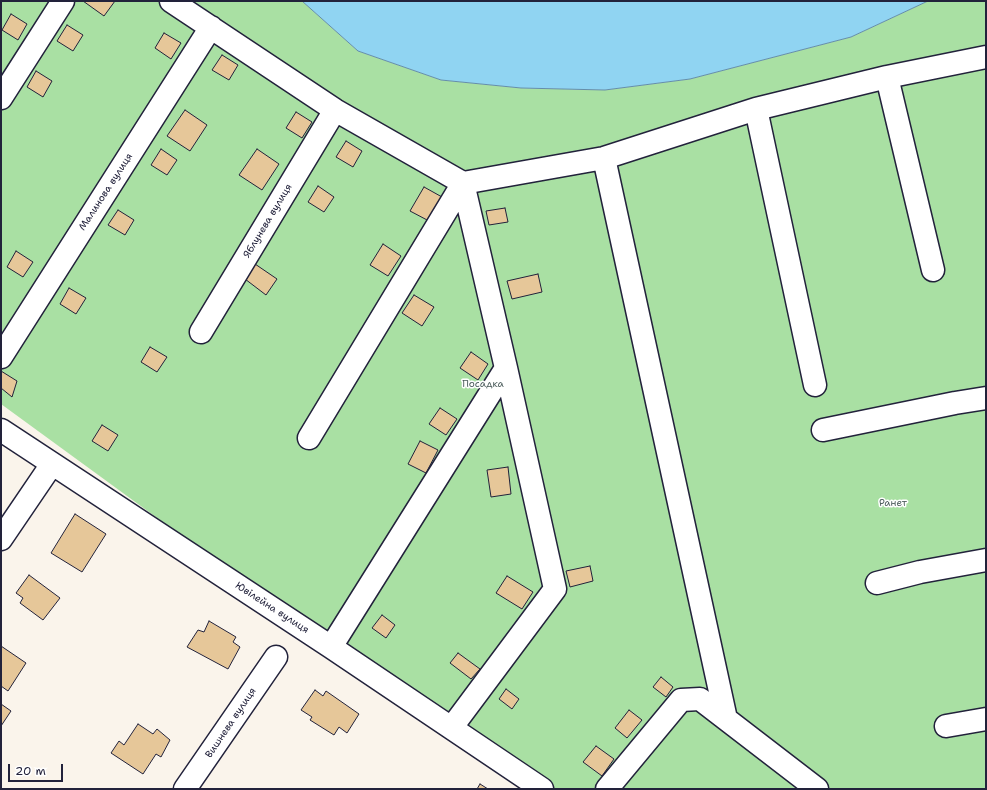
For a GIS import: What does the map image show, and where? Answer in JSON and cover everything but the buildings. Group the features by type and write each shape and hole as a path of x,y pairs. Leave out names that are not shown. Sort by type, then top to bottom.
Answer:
{"street":[{"path":"1,98 63,1"},
{"path":"171,1 335,110 463,183 604,158 756,109 887,77 986,57"},
{"name":"Малинова вулиця","path":"1,357 211,28"},
{"path":"887,77 933,270"},
{"path":"756,109 815,385"},
{"name":"Яблунева вулиця","path":"201,332 335,110"},
{"path":"604,158 726,718"},
{"path":"452,727 555,589 463,183"},
{"path":"309,438 463,183"},
{"path":"332,647 506,368"},
{"path":"823,430 986,398"},
{"name":"Ювілейна вулиця","path":"1,430 332,647 542,789"},
{"path":"1,539 52,464"},
{"path":"877,583 920,572 986,560"},
{"name":"Вишнева вулиця","path":"185,789 276,657"},
{"path":"607,789 681,700 700,699 817,789"},
{"path":"946,726 986,719"}],"green space":[{"name":"Посадка","path":"1,1 302,1 358,51 441,80 521,88 605,90 690,79 851,37 928,1 986,1 986,789 554,789 286,612 1,404"}],"water":[{"path":"302,1 928,1 851,37 690,79 605,90 521,88 441,80 358,51"}],"park label":[{"name":"Ранет","path":"893,503"}]}
